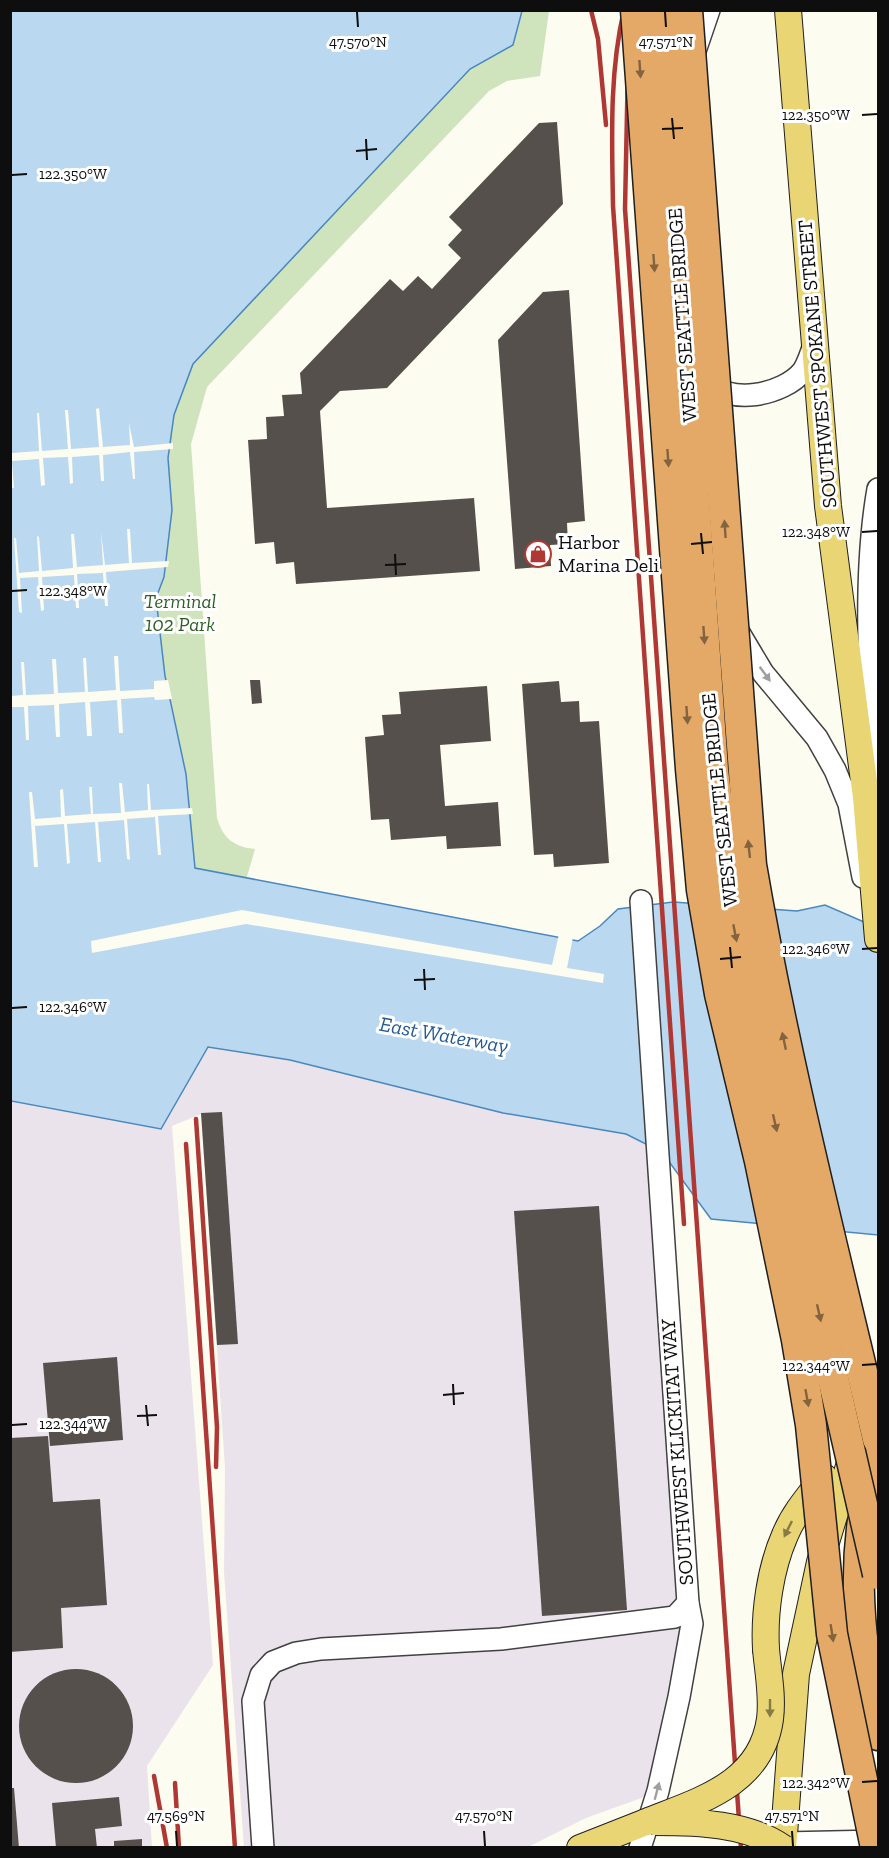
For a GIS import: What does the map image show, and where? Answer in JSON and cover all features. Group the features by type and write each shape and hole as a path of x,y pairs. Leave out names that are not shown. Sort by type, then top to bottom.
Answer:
{"highway":[{"path":"636,10 690,770 702,890 720,994 760,1161 797,1340 812,1425 832,1634 876,1848"},
{"name":"WEST SEATTLE BRIDGE","path":"660,10 713,770 728,897 759,1056 879,1574"},
{"name":"WEST SEATTLE BRIDGE","path":"687,10 751,865 770,977 817,1179 872,1439"},
{"path":"817,1179 879,1377"},
{"path":"872,1439 860,1537 857,1603 877,1729"}],"main road":[{"name":"SOUTHWEST SPOKANE STREET","path":"789,22 828,506 877,889 879,939"},
{"path":"646,1822 730,1827 767,1837 783,1846 796,1674 820,1562 872,1439 879,1382"},
{"path":"580,1848 721,1791 737,1781 752,1764 766,1737 770,1719 765,1629 769,1596 784,1535 797,1512 872,1439"}],"street":[{"path":"673,10 670,44 685,305 691,358 703,534 712,581 725,612 764,673 817,738 835,770 849,804 863,877 877,889"},
{"path":"709,10 693,59 685,114 697,305 691,358 709,383 733,394 762,395 789,384 804,370 814,344"},
{"path":"879,489 870,574 872,720 879,789"},
{"name":"SOUTHWEST KLICKITAT WAY","path":"262,1848 254,1701 261,1675 273,1662 296,1653 321,1649 501,1639 675,1617 688,1603 641,901"},
{"path":"640,1848 658,1791 679,1697 692,1624 688,1603"},
{"path":"783,1846 879,1841"}],"shaded area":[{"path":"208,1047 290,1060 503,1113 626,1134 662,1152 667,1160 674,1222 698,1575 647,1796 586,1818 528,1847 244,1847 224,1572 225,1468 201,1114 172,1126 213,1665 147,1766 152,1847 11,1847 10,1101 161,1129"}],"green space":[{"name":"Terminal 102 Park","path":"522,11 549,11 540,76 507,81 489,91 207,387 191,444 217,818 226,837 236,844 255,849 246,880 195,868 186,774 165,676 156,598 164,577 172,510 168,458 174,415 193,364 470,68 513,45"}],"water":[{"name":"East Waterway","path":"10,11 522,11 513,45 470,69 193,364 174,415 168,458 172,510 164,577 156,598 165,676 186,774 195,868 578,941 600,926 618,909 673,902 797,911 825,905 878,928 878,1235 711,1219 662,1152 626,1134 503,1113 290,1060 208,1047 161,1129 11,1101"}],"pier":[{"path":"99,408 103,447 130,445 129,423 134,447 173,443 173,449 134,452 135,479 133,479 130,452 103,455 104,481 101,481 99,455 72,457 73,483 70,484 68,457 43,458 45,485 41,486 39,459 12,461 14,488 11,488 11,444 12,453 39,451 37,413 39,413 42,451 68,449 65,410 68,410 71,449 99,447 96,409"},
{"path":"127,529 130,529 132,563 169,561 168,567 106,572 108,606 105,606 103,573 77,574 79,608 76,608 74,575 42,577 44,610 41,611 38,577 20,578 22,613 19,612 14,538 16,538 19,573 39,571 37,536 39,537 42,571 73,568 71,534 74,534 77,567 103,565 101,532 105,565 129,563"},
{"path":"114,656 118,656 120,691 154,689 154,681 168,680 172,699 155,700 154,697 121,699 123,733 119,733 117,700 90,702 92,736 87,736 85,702 59,704 60,737 56,737 54,705 28,706 29,740 26,740 24,707 11,707 11,696 23,695 21,662 24,662 26,695 54,694 52,659 56,659 58,693 85,692 83,658 86,658 88,692 116,690"},
{"path":"119,783 122,783 125,812 148,810 147,784 149,784 151,810 192,808 193,814 158,816 161,855 158,855 155,817 127,819 130,860 127,859 124,820 98,822 101,862 98,862 95,822 67,824 70,863 67,864 64,824 35,826 38,867 34,867 29,792 32,792 35,819 61,817 60,790 63,789 65,816 91,814 89,787 92,787 93,814 121,813"},
{"path":"242,910 552,965 559,934 573,937 567,968 604,974 603,983 246,924 92,953 91,941"}],"building":[{"path":"557,122 563,204 387,388 340,391 320,411 327,508 474,498 480,571 296,584 294,562 276,564 274,542 255,544 248,440 267,439 266,417 284,416 282,395 302,394 300,373 390,279 403,291 418,276 432,289 461,258 448,245 462,230 449,217 539,123"},
{"path":"569,290 585,521 567,523 568,544 550,545 551,566 515,569 498,340 543,292"},
{"path":"250,680 260,680 262,703 252,704"},
{"path":"559,681 561,702 579,701 580,722 599,721 609,863 554,867 553,854 534,855 522,684"},
{"path":"487,686 491,741 440,745 445,806 498,802 501,846 447,849 446,836 391,840 389,819 371,820 365,737 384,735 382,715 401,714 399,692"},
{"path":"222,1112 238,1344 217,1345 201,1113"},
{"path":"599,1206 627,1610 542,1616 514,1211"},
{"path":"117,1357 123,1440 50,1446 43,1363"},
{"path":"48,1436 53,1502 100,1499 107,1605 61,1608 63,1648 10,1652 10,1438"},
{"path":"76,1669 98,1673 117,1685 129,1704 133,1726 129,1748 117,1767 98,1779 76,1783 54,1779 35,1767 23,1748 19,1726 23,1704 35,1685 54,1673"},
{"path":"10,1788 14,1788 19,1848 10,1848"},
{"path":"119,1797 122,1826 95,1829 97,1848 56,1848 52,1803"},
{"path":"142,1839 142,1848 114,1848 114,1841"}],"railway":[{"path":"591,10 598,39 606,125"},
{"path":"624,10 614,83 613,206 684,1224"},
{"path":"639,10 628,64 625,209 741,1848"},
{"path":"196,1119 217,1427 216,1467"},
{"path":"186,1144 235,1848"},
{"path":"154,1776 167,1848"},
{"path":"175,1783 179,1848"}],"place":[{"name":"Harbor Marina Deli","path":"538,554"}]}
